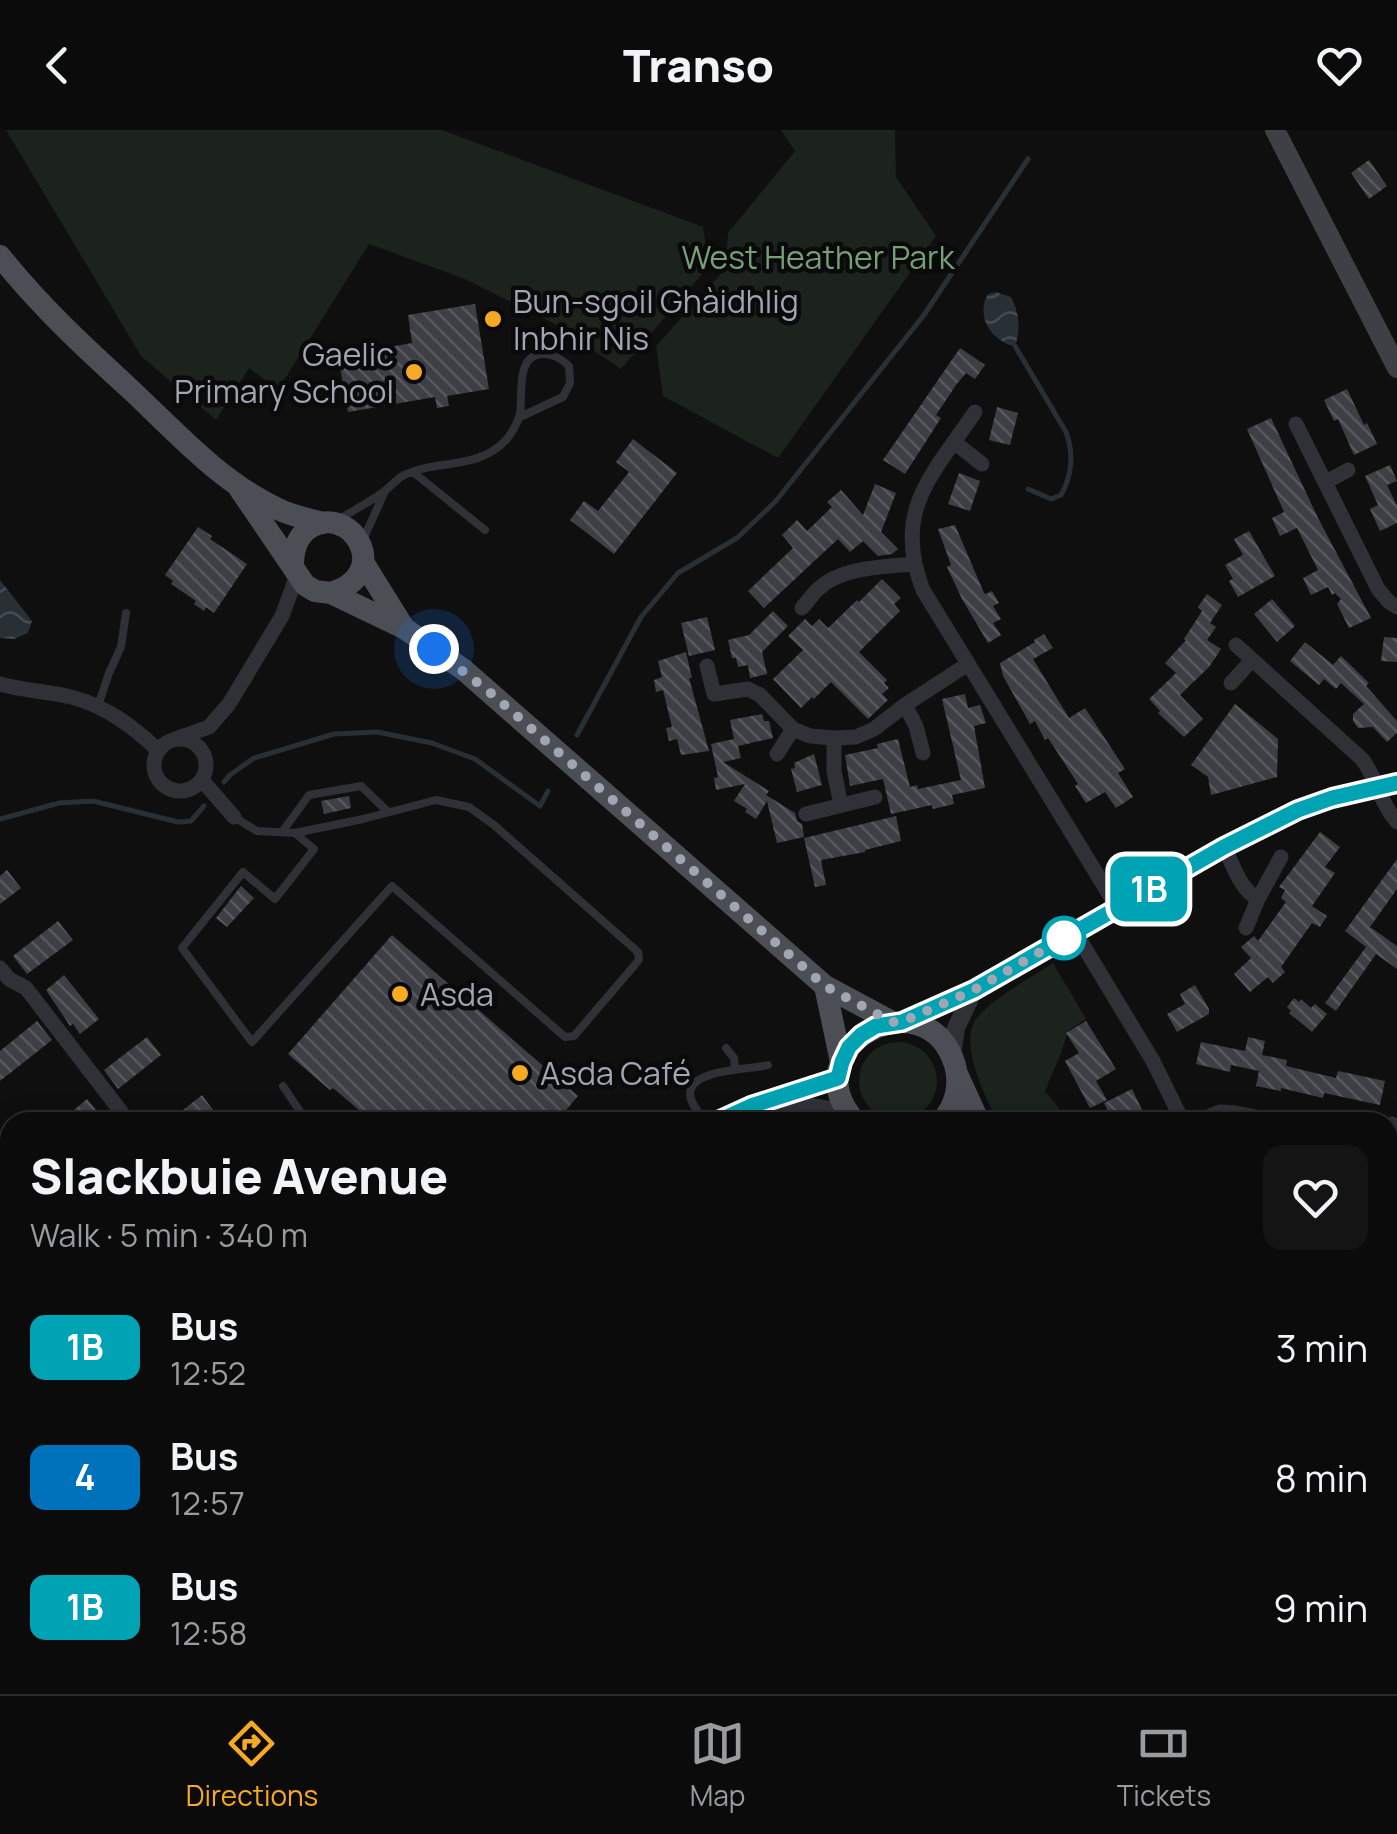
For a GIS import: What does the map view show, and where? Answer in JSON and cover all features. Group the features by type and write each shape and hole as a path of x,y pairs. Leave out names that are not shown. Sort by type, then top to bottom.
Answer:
{"main road":[{"path":"1276,130 1397,368"},
{"path":"0,256 68,333 204,461 239,488 282,512 348,529 404,628"},
{"path":"239,488 305,585 404,628 464,670 825,986 897,1022 922,1027 940,1039 975,1112"},
{"path":"295,570 293,552 300,536 311,527 328,523"},
{"path":"323,592 346,589 355,581 362,553"},
{"path":"825,986 840,1070 840,1096 848,1112"},
{"path":"840,1070 849,1047 861,1035 876,1026 897,1022"},
{"path":"948,1112 957,1089 954,1064"}],"street":[{"path":"974,412 915,508 910,538 913,564 923,590 1116,907"},
{"path":"1296,424 1378,589 1397,607"},
{"path":"954,442 982,464"},
{"path":"1326,482 1348,470"},
{"path":"802,608 820,587 847,574 913,564"},
{"path":"209,726 202,780 180,792 165,787 155,774 154,757 158,750 168,741 209,726 228,704 282,616 295,570"},
{"path":"282,616 323,592"},
{"path":"1236,646 1362,758 1397,822"},
{"path":"1231,683 1252,660"},
{"path":"708,666 714,694 748,689 760,694 793,729 810,736 834,738 856,737 874,729 968,664"},
{"path":"0,684 98,706 120,718 158,750"},
{"path":"905,705 916,726 923,754"},
{"path":"777,754 793,729"},
{"path":"834,738 840,805"},
{"path":"175,739 191,741 206,760"},
{"path":"202,780 234,817"},
{"path":"897,1022 974,990 1224,847 1298,810 1397,782"},
{"path":"806,814 876,797"},
{"path":"1224,847 1244,888 1258,899"},
{"path":"1246,928 1282,857"},
{"path":"1075,932 1153,1062 1177,1112"},
{"path":"0,968 9,979 26,988 120,1112"},
{"path":"954,1064 956,1028 974,990"},
{"path":"741,1112 840,1070"},
{"path":"770,1100 824,1112"}],"lane":[{"path":"328,523 384,491 400,477 428,466 460,464 485,456 507,440 520,417 523,370 532,357 544,353 570,366 570,382 563,397 520,417"},
{"path":"413,472 485,530"},
{"path":"362,553 384,491"},
{"path":"98,706 121,647 126,614"},
{"path":"282,832 310,794 361,786 387,811"},
{"path":"234,817 256,831 295,832 436,800 469,807 638,952 639,960 574,1036 565,1036 392,886 252,1042 182,948 243,872 276,898 314,850 295,832"},
{"path":"726,1048 736,1068"},
{"path":"699,1112 690,1094 692,1086 700,1080 736,1068 768,1065"},
{"path":"284,1086 301,1112"}],"green space":[{"path":"6,130 442,130 703,227 708,259 706,269 621,369 553,323 465,279 369,244 278,390 249,368 216,420 141,356"},
{"name":"West Heather Park","path":"781,130 895,130 896,177 936,236 778,458 663,396 656,346 726,268 728,233 795,151"},
{"path":"1053,963 1086,1019 1068,1031 1045,1091 1062,1112 993,1112 987,1099 972,1056 971,1029 991,1004"},
{"path":"883,1045 913,1045 926,1053 934,1066 934,1096 921,1112 875,1112 862,1096 862,1066 870,1053"}],"water":[{"path":"996,292 1011,297 1016,309 1015,346 993,334 985,319 984,302 988,294"},
{"path":"0,580 32,621 28,633 14,639 0,638"}],"building":[{"path":"1369,160 1387,186 1369,199 1351,173"},
{"name":"Gaelic Primary School","path":"475,304 489,389 447,396 449,406 437,408 435,397 348,412 338,356 412,343 408,315"},
{"path":"960,348 985,365 975,379 966,373 956,385 936,415 941,418 905,474 883,460"},
{"path":"1347,389 1377,444 1354,455 1338,419 1334,421 1324,400"},
{"path":"997,407 1018,413 1010,445 989,440"},
{"path":"1271,418 1371,618 1349,628 1337,604 1341,599 1335,593 1332,595 1328,587 1311,595 1303,578 1318,570 1297,528 1280,536 1272,518 1284,512 1247,429"},
{"path":"633,439 677,473 614,554 570,520 584,501 598,511 629,472 616,462"},
{"path":"1390,465 1397,481 1387,485 1397,506 1397,523 1380,531 1370,509 1378,505 1365,476"},
{"path":"959,473 980,481 970,511 948,504"},
{"path":"875,484 896,493 881,532 898,549 878,556 863,541 850,552 838,539 764,608 748,591 793,548 782,535 797,520 807,531 832,507 827,502 841,490 863,515"},
{"path":"955,525 984,593 992,591 999,603 993,606 1001,619 993,623 1001,635 988,643 947,567 951,565 938,529"},
{"path":"198,527 247,564 214,613 194,604 196,601 171,584 173,581 165,575"},
{"path":"1249,531 1275,576 1238,597 1225,565 1243,555 1234,539"},
{"path":"882,579 901,598 894,604 900,611 859,652 887,680 884,683 889,688 882,694 888,700 868,719 831,682 801,708 773,679 803,650 788,636 805,619 812,626 819,619 828,628"},
{"path":"1207,594 1222,605 1210,623 1216,627 1207,640 1221,649 1209,667 1180,695 1203,719 1184,737 1149,699 1176,673 1165,663 1186,640"},
{"path":"1272,599 1295,626 1277,642 1254,614"},
{"path":"773,611 788,626 762,652 767,674 750,678 748,665 738,667 736,658 732,658 728,640 749,635"},
{"path":"707,617 715,650 689,656 681,623"},
{"path":"1044,634 1053,648 1033,659 1069,718 1085,708 1125,769 1118,773 1133,797 1116,808 1105,792 1086,803 1048,738 1045,740 1035,721 1030,724 1003,676 1000,663"},
{"path":"1384,637 1397,638 1397,662 1381,661"},
{"path":"1305,642 1333,665 1341,656 1369,683 1366,686 1397,721 1397,733 1387,742 1373,727 1358,728 1353,714 1364,704 1341,683 1336,689 1324,679 1319,685 1290,661"},
{"path":"686,652 709,751 681,755 677,739 669,741 666,728 672,727 663,690 656,692 654,680 662,677 658,661"},
{"path":"965,694 968,708 980,705 986,723 974,726 985,788 952,795 954,804 891,814 883,779 850,786 845,755 898,739 910,787 917,785 918,789 961,780 942,699"},
{"path":"1235,704 1278,739 1277,777 1211,795 1208,777 1191,765"},
{"path":"762,714 764,721 769,721 773,738 738,746 741,758 723,762 795,813 804,837 777,843 767,801 756,819 734,801 745,784 716,790 714,778 718,777 711,744 734,739 730,720"},
{"path":"814,754 822,785 797,792 791,769 795,768 794,763"},
{"path":"349,796 351,808 324,814 321,801"},
{"path":"896,816 901,841 821,860 826,885 815,887 804,838"},
{"path":"1320,832 1340,847 1325,867 1335,873 1312,906 1327,916 1320,927 1312,923 1281,967 1285,972 1273,983 1268,977 1250,992 1234,974 1251,958 1241,947 1254,936 1258,941 1286,902 1281,898 1285,890 1279,887"},
{"path":"1397,859 1397,889 1370,927 1397,946 1397,969 1376,954 1336,1011 1325,1003 1366,947 1345,931"},
{"path":"7,870 21,888 0,904 0,876"},
{"path":"241,886 254,898 227,927 216,918"},
{"path":"58,921 73,940 27,974 13,956"},
{"name":"Asda","path":"392,935 578,1096 564,1112 361,1112 288,1054"},
{"path":"64,975 99,1019 80,1034 73,1024 70,1026 46,990"},
{"path":"1195,985 1209,1014 1177,1032 1167,1014 1185,1004 1180,994"},
{"path":"1294,998 1311,1008 1315,1004 1327,1014 1312,1032 1289,1013 1287,1007"},
{"path":"37,1021 52,1040 0,1081 0,1051"},
{"path":"1086,1021 1116,1069 1096,1081 1107,1100 1090,1108 1065,1061 1079,1053 1066,1033"},
{"path":"147,1037 161,1055 118,1089 104,1070"},
{"path":"1248,1037 1265,1041 1262,1055 1287,1060 1286,1066 1336,1078 1338,1071 1385,1081 1380,1105 1324,1093 1323,1098 1256,1086 1259,1071 1231,1065 1230,1072 1196,1064 1201,1042 1245,1051"},
{"path":"1132,1089 1143,1112 1108,1112 1104,1103"},
{"path":"202,1095 215,1112 181,1112"},
{"path":"87,1099 98,1112 71,1112"}],"waterway":[{"path":"577,735 641,617 678,573 737,538 775,502 924,315 1028,159"},
{"path":"1015,346 1066,432 1071,456 1070,472 1061,495 1051,499 1028,489"},
{"path":"224,782 254,758 334,734 377,732 432,743 475,759 540,806 548,791"},
{"path":"0,819 59,803 93,801 178,822 191,821 204,806"}],"bus line":[{"name":"1B","path":"737,1112 838,1078 849,1047 876,1026 902,1022 974,990 1116,907 1298,810 1397,783"}],"place":[{"name":"Bun-sgoil Ghàidhlig Inbhir Nis","path":"493,319"},
{"name":"Gaelic Primary School","path":"414,372"},
{"name":"Asda","path":"400,994"},
{"name":"Asda Café","path":"520,1073"}],"route":[{"path":"434,649 492,694 825,986 892,1022 902,1022 974,990 1075,932 1064,938"}]}
